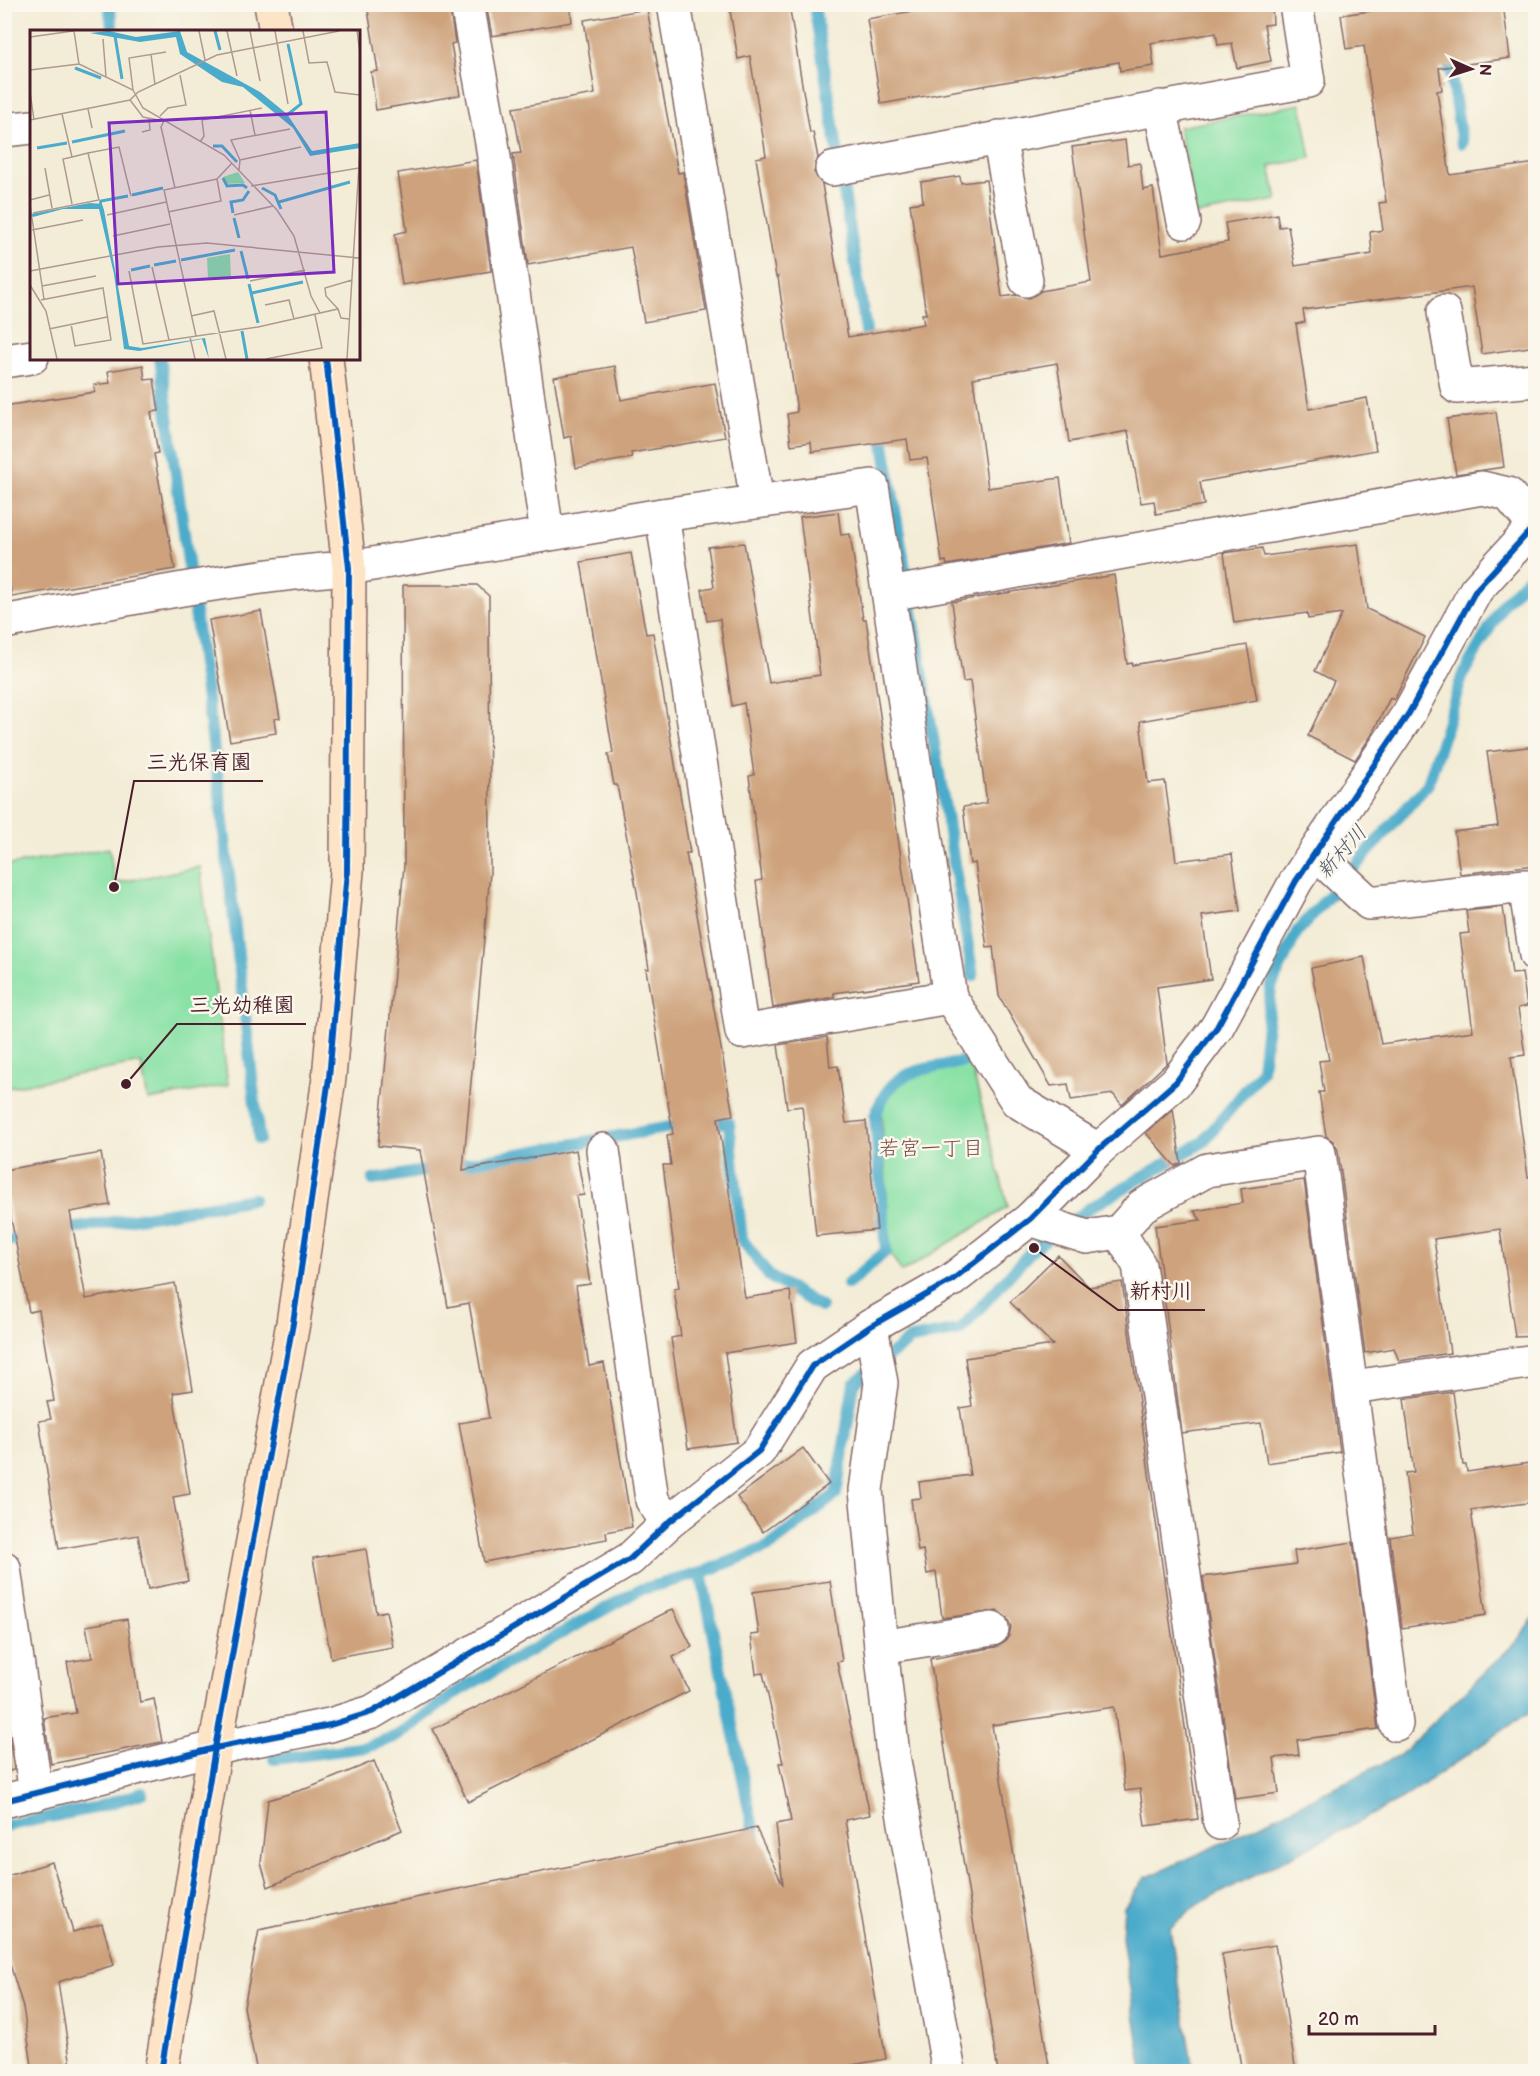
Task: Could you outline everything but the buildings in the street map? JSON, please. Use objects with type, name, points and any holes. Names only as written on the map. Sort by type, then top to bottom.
[{"type":"street","points":[[272,4],[276,30]]},
{"type":"street","points":[[467,4],[492,143],[548,534]]},
{"type":"street","points":[[674,4],[757,501]]},
{"type":"street","points":[[841,167],[1308,81],[1296,4]]},
{"type":"street","points":[[1160,107],[1184,222]]},
{"type":"street","points":[[4,130],[30,127]]},
{"type":"street","points":[[999,137],[1026,280]]},
{"type":"street","points":[[1444,312],[1457,387],[1536,380]]},
{"type":"street","points":[[4,361],[30,357]]},
{"type":"street","points":[[161,2072],[216,1748],[293,1323],[329,1078],[347,871],[349,568],[326,360]]},
{"type":"street","points":[[4,622],[193,588],[310,571],[349,568],[662,515],[873,486],[904,591],[950,998],[1017,1101],[1098,1150]]},
{"type":"street","points":[[4,1801],[216,1748],[330,1725],[372,1712],[630,1558],[668,1523],[759,1451],[812,1366],[871,1326],[952,1280],[1030,1219],[1098,1150],[1176,1082],[1217,1027],[1296,881],[1409,713],[1476,590],[1535,522],[1508,494],[1482,488],[904,591]]},
{"type":"street","points":[[662,515],[742,1032],[950,998]]},
{"type":"street","points":[[1315,853],[1369,903],[1525,886],[1536,955]]},
{"type":"street","points":[[603,1150],[652,1500],[668,1523]]},
{"type":"street","points":[[1030,1219],[1087,1237],[1119,1232],[1142,1206],[1207,1170],[1319,1153],[1396,1724]]},
{"type":"street","points":[[1119,1232],[1139,1265],[1220,1823]]},
{"type":"street","points":[[871,1326],[881,1383],[866,1490],[881,1647],[893,1755],[949,2072]]},
{"type":"street","points":[[1352,1388],[1536,1361]]},
{"type":"street","points":[[4,1568],[36,1794]]},
{"type":"street","points":[[881,1647],[992,1629]]},
{"type":"green space","points":[[1301,104],[1311,158],[1270,166],[1277,200],[1196,215],[1179,127]]},
{"type":"green space","points":[[109,848],[115,883],[200,867],[228,1085],[148,1100],[141,1063],[5,1088],[5,866]]},
{"type":"green space","points":[[971,1065],[1008,1207],[902,1272],[891,1255],[881,1106],[900,1079]]},
{"type":"water","points":[[1535,1616],[1534,1709],[1402,1799],[1197,1905],[1170,1928],[1193,2071],[1143,2071],[1122,1938],[1124,1907],[1145,1878],[1214,1847],[1400,1755],[1517,1641]]},
{"type":"waterway","points":[[109,4],[113,30]]},
{"type":"waterway","points":[[814,4],[869,350]]},
{"type":"waterway","points":[[1447,50],[1462,143]]},
{"type":"waterway","points":[[160,360],[219,787],[259,1139]]},
{"type":"waterway","points":[[881,426],[973,976]]},
{"type":"waterway","name":"新村川","points":[[274,1759],[366,1747],[397,1736],[460,1690],[639,1590],[701,1573],[770,1546],[836,1494],[854,1383],[911,1339],[960,1330],[1034,1248],[1091,1207],[1203,1142],[1262,1070],[1271,987],[1297,932],[1428,784],[1463,674],[1504,603],[1536,569]]},
{"type":"waterway","points":[[848,1284],[886,1251],[875,1117],[882,1100],[890,1088],[909,1074],[966,1061]]},
{"type":"waterway","points":[[704,1121],[729,1123],[742,1239],[769,1276],[821,1307]]},
{"type":"waterway","points":[[373,1180],[687,1124]]},
{"type":"waterway","points":[[59,1231],[253,1199]]},
{"type":"waterway","points":[[4,1241],[30,1237]]},
{"type":"waterway","points":[[701,1573],[756,1843]]},
{"type":"waterway","name":"新村川","points":[[4,1826],[94,1808],[142,1793]]},
{"type":"cycle path","points":[[161,2072],[215,1748],[293,1323],[329,1078],[347,871],[349,568],[326,360]]},
{"type":"cycle path","points":[[4,1801],[215,1748],[330,1725],[372,1712],[630,1559],[668,1523],[759,1451],[812,1366],[871,1326],[952,1280],[1030,1219],[1098,1150],[1176,1082],[1217,1027],[1296,881],[1409,713],[1476,590],[1536,524]]},
{"type":"place","name":"三光保育園","points":[[114,887]]},
{"type":"place","name":"三光幼稚園","points":[[126,1084]]},
{"type":"place","name":"新村川","points":[[1034,1248]]},
{"type":"district","name":"若宮一丁目","points":[[931,1148]]}]
